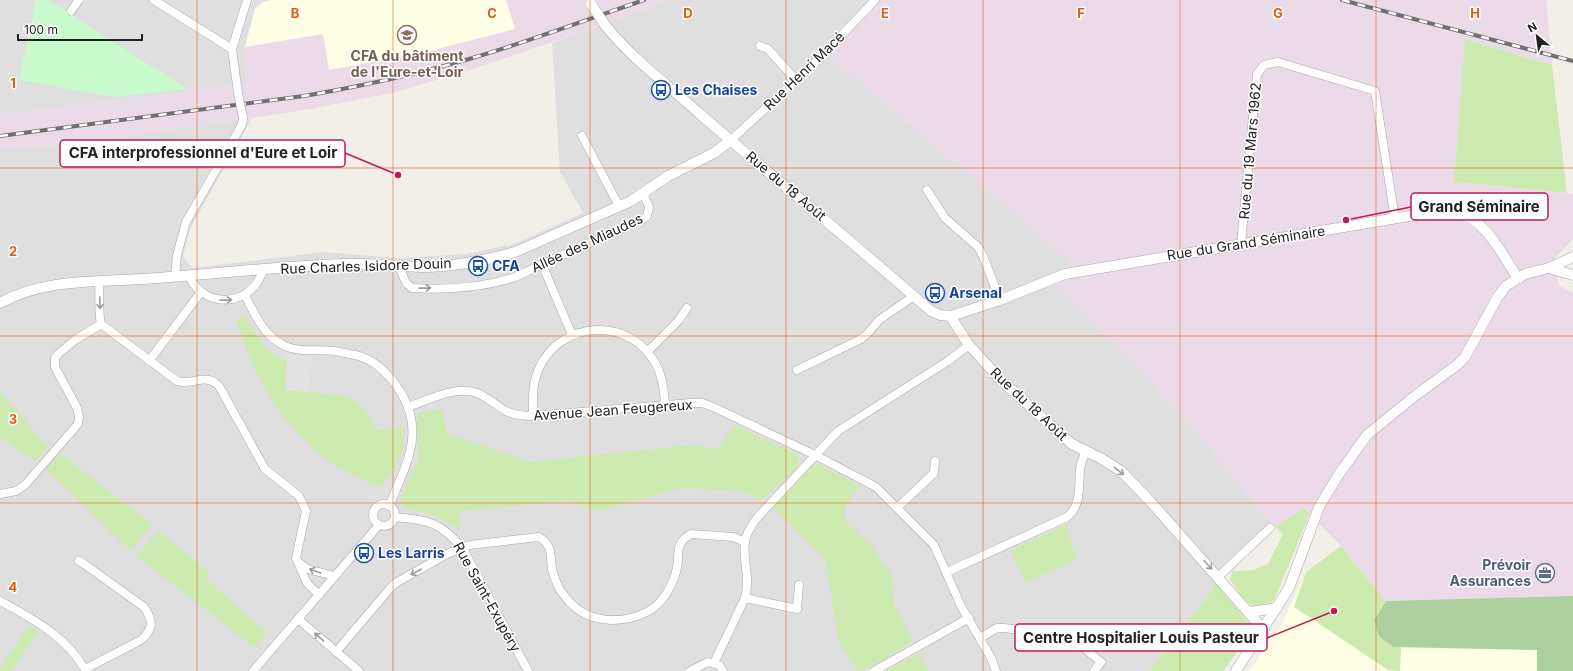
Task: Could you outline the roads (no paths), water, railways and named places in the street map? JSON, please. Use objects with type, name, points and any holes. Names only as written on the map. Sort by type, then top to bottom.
[{"type":"street","points":[[71,11],[79,0]]},
{"type":"street","points":[[154,0],[232,50]]},
{"type":"street","points":[[175,277],[177,253],[186,222],[242,124],[243,118],[237,89],[232,50],[247,0]]},
{"type":"street","name":"Rue Henri Macé","points":[[731,140],[818,60],[875,0]]},
{"type":"street","name":"Rue du 18 Août","points":[[590,2],[613,35],[637,58],[731,140],[931,311],[940,315],[951,316],[969,345],[1001,380],[1049,424],[1072,444],[1086,450],[1121,471],[1250,612],[1264,630]]},
{"type":"street","points":[[762,44],[796,80]]},
{"type":"street","name":"Rue du 19 Mars 1962","points":[[1241,244],[1257,74],[1264,64],[1278,62],[1375,91],[1395,219]]},
{"type":"street","points":[[582,136],[619,206]]},
{"type":"street","name":"Rue Charles Isidore Douin","points":[[0,303],[11,297],[39,288],[60,284],[345,264],[424,267],[500,257],[515,252],[619,206],[643,193],[668,176],[714,153],[731,140]]},
{"type":"street","points":[[927,190],[945,218],[978,247],[1000,300]]},
{"type":"street","name":"Allée des Miaudes","points":[[399,266],[406,283],[412,288],[469,287],[494,283],[515,277],[647,216],[649,207],[643,193]]},
{"type":"street","name":"Rue du Grand Séminaire","points":[[951,316],[1000,300],[1065,274],[1427,213],[1455,212],[1482,226],[1489,234],[1518,278]]},
{"type":"street","points":[[1236,671],[1264,630],[1289,588],[1319,507],[1339,474],[1367,435],[1416,395],[1457,365],[1465,357],[1497,298],[1506,286],[1525,274],[1549,268],[1573,257]]},
{"type":"street","points":[[542,264],[572,334]]},
{"type":"street","points":[[1549,268],[1573,275]]},
{"type":"street","points":[[189,276],[193,285],[209,297],[219,300],[233,299],[244,295],[260,278],[262,269]]},
{"type":"street","points":[[99,282],[99,318],[101,324],[179,381],[183,383],[205,379],[214,381],[219,386],[265,469],[299,496],[306,511],[296,558],[306,583],[319,594]]},
{"type":"street","points":[[150,361],[201,292]]},
{"type":"street","points":[[244,295],[271,337],[284,345],[300,349],[335,351],[358,356],[376,365],[390,377],[401,392],[408,407],[413,426],[413,444],[406,469],[389,506]]},
{"type":"street","points":[[797,370],[861,339],[879,320],[914,296]]},
{"type":"street","points":[[647,352],[679,320],[687,308]]},
{"type":"street","points":[[0,494],[16,491],[24,485],[78,424],[79,418],[77,408],[55,367],[55,358],[58,354],[86,333],[101,324]]},
{"type":"street","points":[[533,416],[535,380],[539,367],[544,358],[563,340],[572,334],[584,331],[610,331],[635,341],[647,352],[658,369],[662,380],[665,405]]},
{"type":"street","points":[[714,663],[748,589],[745,542],[748,531],[756,519],[838,431],[848,423],[948,361],[969,345]]},
{"type":"street","name":"Avenue Jean Feugereux","points":[[408,407],[440,395],[468,391],[477,393],[507,411],[520,415],[533,416],[702,403],[713,407],[816,455],[870,483],[897,508],[934,545],[953,589],[996,671]]},
{"type":"street","points":[[946,572],[1071,514],[1075,508],[1080,479],[1080,468],[1086,450]]},
{"type":"street","points":[[897,508],[934,473],[935,461]]},
{"type":"street","points":[[386,504],[394,510],[395,517],[389,525],[379,525],[373,517],[374,510],[379,505],[386,504]]},
{"type":"street","name":"Rue Saint-Exupéry","points":[[395,517],[420,519],[435,523],[452,535],[463,549],[528,671]]},
{"type":"street","points":[[253,671],[379,525]]},
{"type":"street","points":[[1218,577],[1270,528]]},
{"type":"street","points":[[336,652],[392,586],[449,554],[470,545],[539,537],[546,542],[550,550],[552,570],[559,588],[571,604],[590,616],[600,620],[615,621],[634,618],[649,611],[662,600],[672,586],[677,567],[678,548],[681,541],[686,537],[691,534],[733,537],[745,542]]},
{"type":"street","points":[[0,601],[19,611],[59,638],[70,648],[86,670],[141,640],[149,633],[151,624],[149,615],[144,607],[79,561]]},
{"type":"street","points":[[298,562],[308,569],[334,576]]},
{"type":"street","points":[[745,598],[797,609],[798,584]]},
{"type":"street","points":[[1250,612],[1276,608]]},
{"type":"street","points":[[874,671],[968,618]]},
{"type":"street","points":[[298,619],[359,671]]},
{"type":"street","points":[[980,638],[997,628],[1068,634],[1101,662],[1094,671]]},
{"type":"street","points":[[690,671],[708,662],[719,665],[723,671]]},
{"type":"railway","points":[[0,136],[304,96],[372,83],[466,60],[644,0]]},
{"type":"railway","points":[[1342,0],[1573,61]]},
{"type":"place","name":"CFA du bâtiment de l'Eure-et-Loir","points":[[407,35]]},
{"type":"place","name":"Les Chaises","points":[[661,90]]},
{"type":"place","name":"CFA interprofessionnel d'Eure et Loir","points":[[398,175]]},
{"type":"place","name":"Grand Séminaire","points":[[1346,220]]},
{"type":"place","name":"CFA","points":[[478,266]]},
{"type":"place","name":"Arsenal","points":[[935,293]]},
{"type":"place","name":"Les Larris","points":[[364,553]]},
{"type":"place","name":"Prévoir Assurances","points":[[1545,573]]},
{"type":"place","name":"Centre Hospitalier Louis Pasteur","points":[[1334,611]]}]
